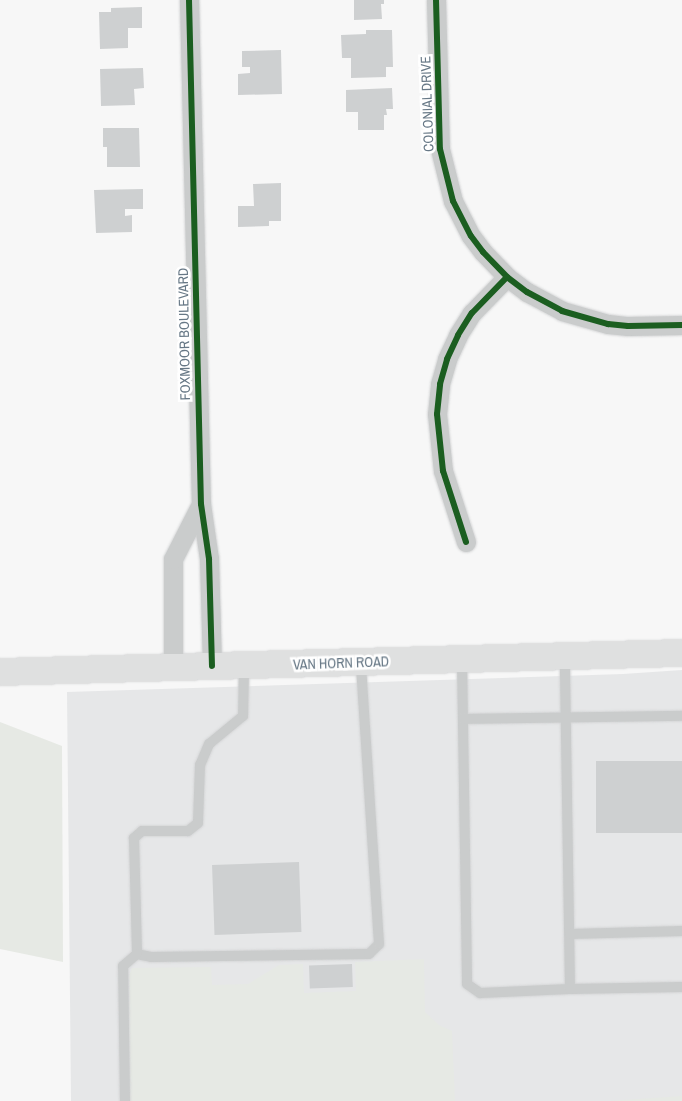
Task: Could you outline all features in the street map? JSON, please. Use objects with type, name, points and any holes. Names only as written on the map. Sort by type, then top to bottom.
[{"type":"main road","name":"VAN HORN ROAD","points":[[0,672],[682,653]]},
{"type":"street","name":"FOXMOOR BOULEVARD","points":[[189,0],[201,504],[209,559],[212,666]]},
{"type":"street","name":"COLONIAL DRIVE","points":[[436,0],[440,149],[446,182],[471,236],[507,277],[544,302],[588,319],[628,326],[682,325]]},
{"type":"street","points":[[466,542],[443,471],[437,414],[440,384],[447,359],[458,335],[478,306],[507,277]]},
{"type":"street","name":"FOXMOOR BOULEVARD","points":[[172,667],[174,559],[201,504]]},
{"type":"lane","points":[[565,656],[570,990]]},
{"type":"lane","points":[[462,659],[467,984],[480,993],[682,987]]},
{"type":"lane","points":[[137,954],[150,957],[369,954],[378,944],[361,662]]},
{"type":"lane","points":[[137,954],[134,838],[142,831],[188,831],[198,823],[200,765],[209,744],[243,716],[244,665]]},
{"type":"lane","points":[[463,719],[682,716]]},
{"type":"lane","points":[[570,934],[682,931]]},
{"type":"lane","points":[[125,1101],[123,966],[137,954]]},
{"type":"shaded area","points":[[682,670],[682,1101],[71,1101],[67,692],[623,674]]},
{"type":"shaded area","points":[[0,722],[62,746],[63,962],[0,949]]},
{"type":"shaded area","points":[[424,959],[425,1012],[439,1025],[452,1031],[455,1101],[130,1101],[129,976],[132,968],[211,967],[212,985],[248,984],[279,965],[303,964],[304,993],[356,991],[355,962]]},
{"type":"shaded area","points":[[682,1096],[682,1101],[608,1101]]},
{"type":"building","points":[[354,0],[384,0],[384,4],[381,4],[382,19],[354,20]]},
{"type":"building","points":[[142,7],[142,28],[128,28],[128,48],[100,49],[99,12],[111,12],[111,8]]},
{"type":"building","points":[[366,30],[392,30],[393,67],[386,67],[386,77],[351,78],[351,58],[342,58],[341,35],[366,34]]},
{"type":"building","points":[[281,50],[282,94],[238,95],[238,74],[250,73],[250,67],[242,67],[242,51]]},
{"type":"building","points":[[143,68],[144,88],[134,89],[135,105],[101,106],[100,69]]},
{"type":"building","points":[[392,88],[393,109],[386,109],[387,115],[384,115],[384,130],[358,130],[358,112],[346,112],[346,90]]},
{"type":"building","points":[[103,128],[139,128],[140,167],[107,167],[107,147],[103,147]]},
{"type":"building","points":[[281,183],[281,221],[269,221],[269,226],[238,227],[238,206],[254,206],[253,184]]},
{"type":"building","points":[[143,189],[143,209],[125,209],[125,216],[132,215],[132,232],[96,233],[94,190]]},
{"type":"building","points":[[596,761],[682,761],[682,833],[596,833]]},
{"type":"building","points":[[299,862],[301,932],[214,935],[212,865]]},
{"type":"building","points":[[352,964],[353,987],[310,988],[309,966]]},
{"type":"cycle path","points":[[189,0],[201,504],[209,559],[212,666]]},
{"type":"cycle path","points":[[436,0],[440,149],[453,201],[471,236],[483,252],[507,277],[527,292],[562,311],[608,324],[628,326],[682,325]]},
{"type":"cycle path","points":[[466,542],[443,471],[437,414],[440,384],[447,359],[458,335],[472,313],[507,277]]}]
